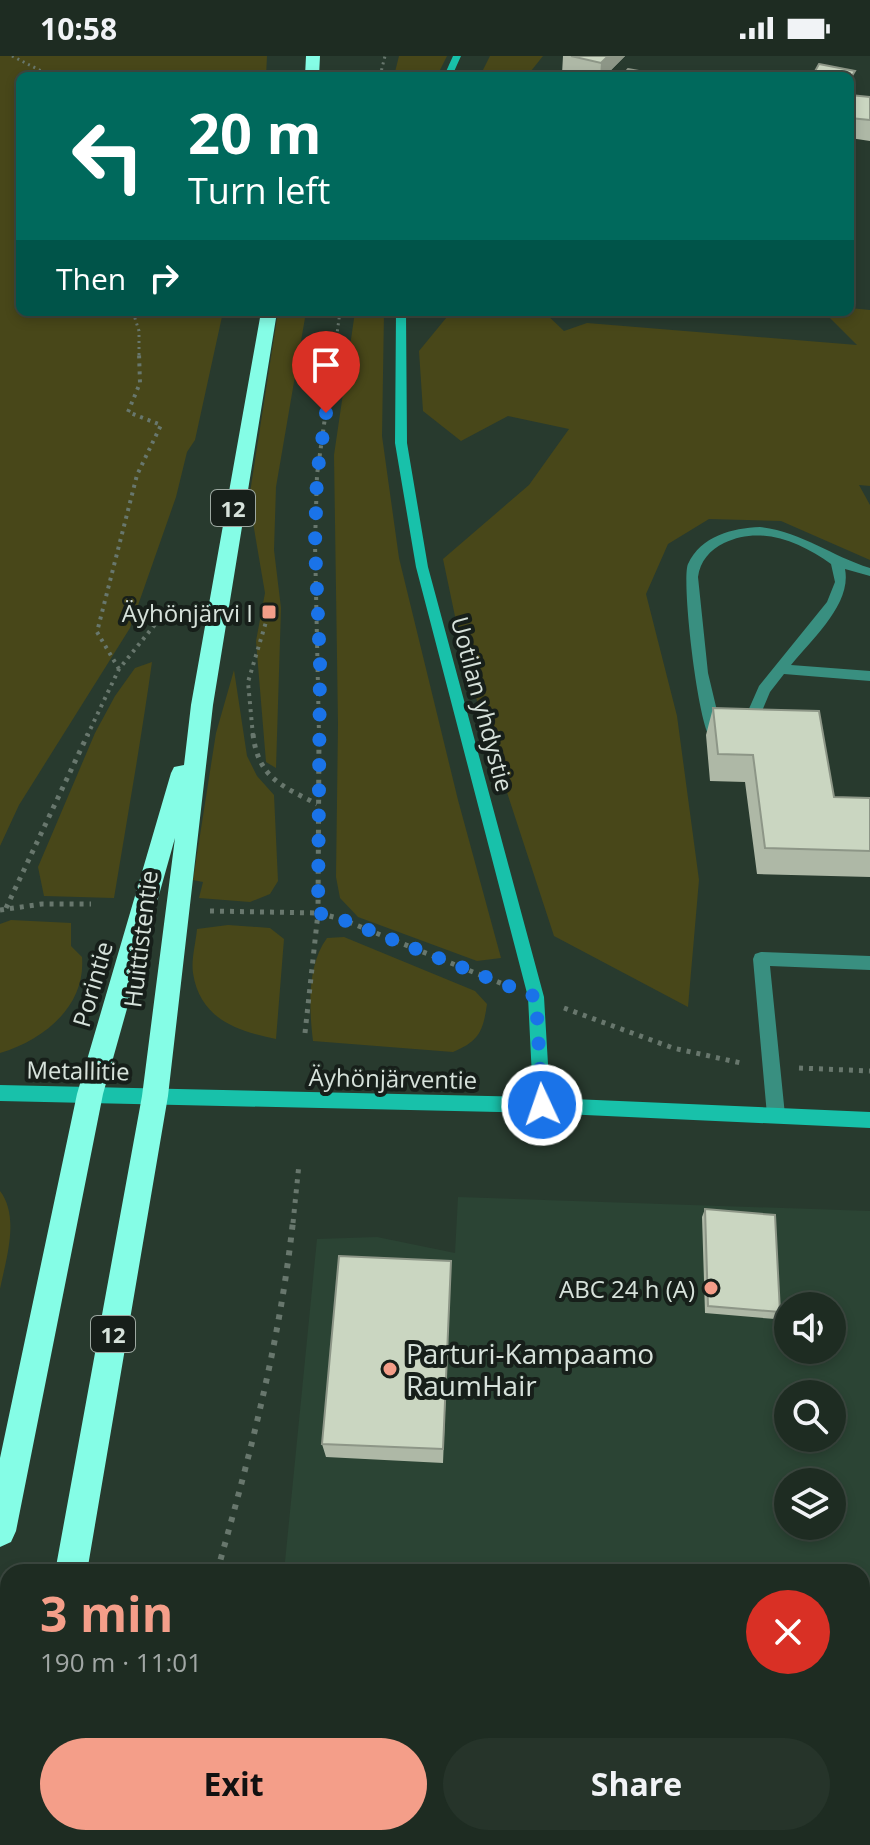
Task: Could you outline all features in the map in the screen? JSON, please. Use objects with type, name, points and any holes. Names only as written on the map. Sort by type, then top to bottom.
[{"type":"highway","name":"Huittistentie","points":[[72,1564],[155,1096],[202,705],[268,316]]},
{"type":"highway","name":"Porintie","points":[[90,1094],[202,705]]},
{"type":"highway","name":"12","points":[[0,1531],[90,1094]]},
{"type":"main road","name":"Uotilan yhdystie","points":[[401,316],[401,443],[422,567],[536,997],[542,1105]]},
{"type":"main road","name":"Metallitie","points":[[0,1093],[155,1096]]},
{"type":"main road","name":"Äyhönjärventie","points":[[155,1096],[542,1105],[870,1120]]},
{"type":"lane","points":[[716,736],[706,708],[692,570],[705,548],[727,534],[757,530],[789,535],[819,548],[837,562],[870,572]]},
{"type":"lane","points":[[763,737],[755,711],[764,690],[833,603],[841,582],[837,562]]},
{"type":"lane","points":[[781,669],[870,676]]},
{"type":"lane","points":[[776,1115],[761,959],[870,963]]},
{"type":"path","points":[[12,56],[43,72]]},
{"type":"path","points":[[119,669],[97,632],[137,475],[161,425],[128,412],[140,383],[139,331],[134,316]]},
{"type":"path","points":[[305,1033],[318,913],[320,663],[315,544],[317,475],[339,316]]},
{"type":"path","points":[[269,612],[248,682],[255,752],[273,782],[317,804]]},
{"type":"path","points":[[3,909],[119,669],[157,622]]},
{"type":"path","points":[[0,900],[3,909]]},
{"type":"path","points":[[3,909],[42,904],[91,904]]},
{"type":"path","points":[[203,911],[318,913],[341,919],[618,1030],[705,1058],[772,1067],[870,1071]]},
{"type":"path","points":[[219,1564],[258,1427],[286,1287],[299,1164]]},
{"type":"shaded area","points":[[0,56],[267,56],[266,72],[16,72],[16,316],[222,316],[195,440],[187,452],[176,497],[130,628],[19,805],[0,846]]},
{"type":"shaded area","points":[[399,56],[447,56],[439,72],[395,72]]},
{"type":"shaded area","points":[[490,56],[543,56],[530,72],[482,72]]},
{"type":"shaded area","points":[[854,308],[870,310],[870,486],[859,485],[870,505],[870,560],[781,521],[709,519],[668,544],[646,594],[677,716],[699,880],[688,1007],[554,936],[465,664],[443,559],[529,485],[569,429],[508,416],[461,441],[423,411],[419,351],[448,316],[548,316],[564,331],[587,323],[857,345],[828,316],[854,316]]},
{"type":"shaded area","points":[[277,316],[305,316],[276,487],[274,550],[281,608],[276,768],[266,762],[256,641],[265,593],[249,499]]},
{"type":"shaded area","points":[[354,316],[384,316],[382,436],[399,558],[458,800],[501,958],[477,961],[358,917],[340,898],[336,877],[338,724],[334,455]]},
{"type":"shaded area","points":[[152,662],[114,898],[44,896],[38,867],[95,733],[135,668]]},
{"type":"shaded area","points":[[234,670],[247,756],[257,776],[274,795],[278,881],[270,894],[250,902],[199,898],[203,882],[193,880],[216,733]]},
{"type":"shaded area","points":[[11,920],[71,923],[71,946],[82,957],[81,975],[77,991],[59,1018],[32,1039],[0,1053],[0,924]]},
{"type":"shaded area","points":[[228,925],[270,928],[284,939],[276,1039],[248,1032],[222,1020],[203,1002],[197,989],[193,956],[197,929]]},
{"type":"shaded area","points":[[344,937],[475,991],[487,1004],[478,1034],[469,1044],[453,1052],[313,1041],[310,1001],[316,961],[327,938]]},
{"type":"shaded area","points":[[0,1191],[6,1201],[10,1226],[0,1289]]},
{"type":"shaded area","points":[[458,1197],[870,1211],[870,1564],[285,1564],[317,1239],[377,1237],[455,1253]]},
{"type":"building","points":[[571,56],[608,56],[601,63]]},
{"type":"building","points":[[819,64],[855,71],[854,73],[815,72]]},
{"type":"building","points":[[854,95],[870,97],[870,120],[854,118]]},
{"type":"building","points":[[713,708],[819,711],[834,797],[870,798],[870,851],[765,848],[753,755],[718,754]]},
{"type":"building","points":[[705,1209],[775,1215],[779,1292],[774,1292],[774,1312],[708,1306]]},
{"type":"building","name":"Parturi-Kampaamo RaumHair","points":[[339,1256],[451,1261],[443,1449],[322,1444]]},
{"type":"place","name":"Äyhönjärvi I","points":[[269,612]]},
{"type":"place","name":"ABC 24 h (A)","points":[[711,1288]]},
{"type":"place","name":"Parturi-Kampaamo RaumHair","points":[[390,1369]]},
{"type":"route","points":[[326,413],[317,475],[315,544],[320,663],[318,913],[341,919],[536,997],[542,1105]]}]
